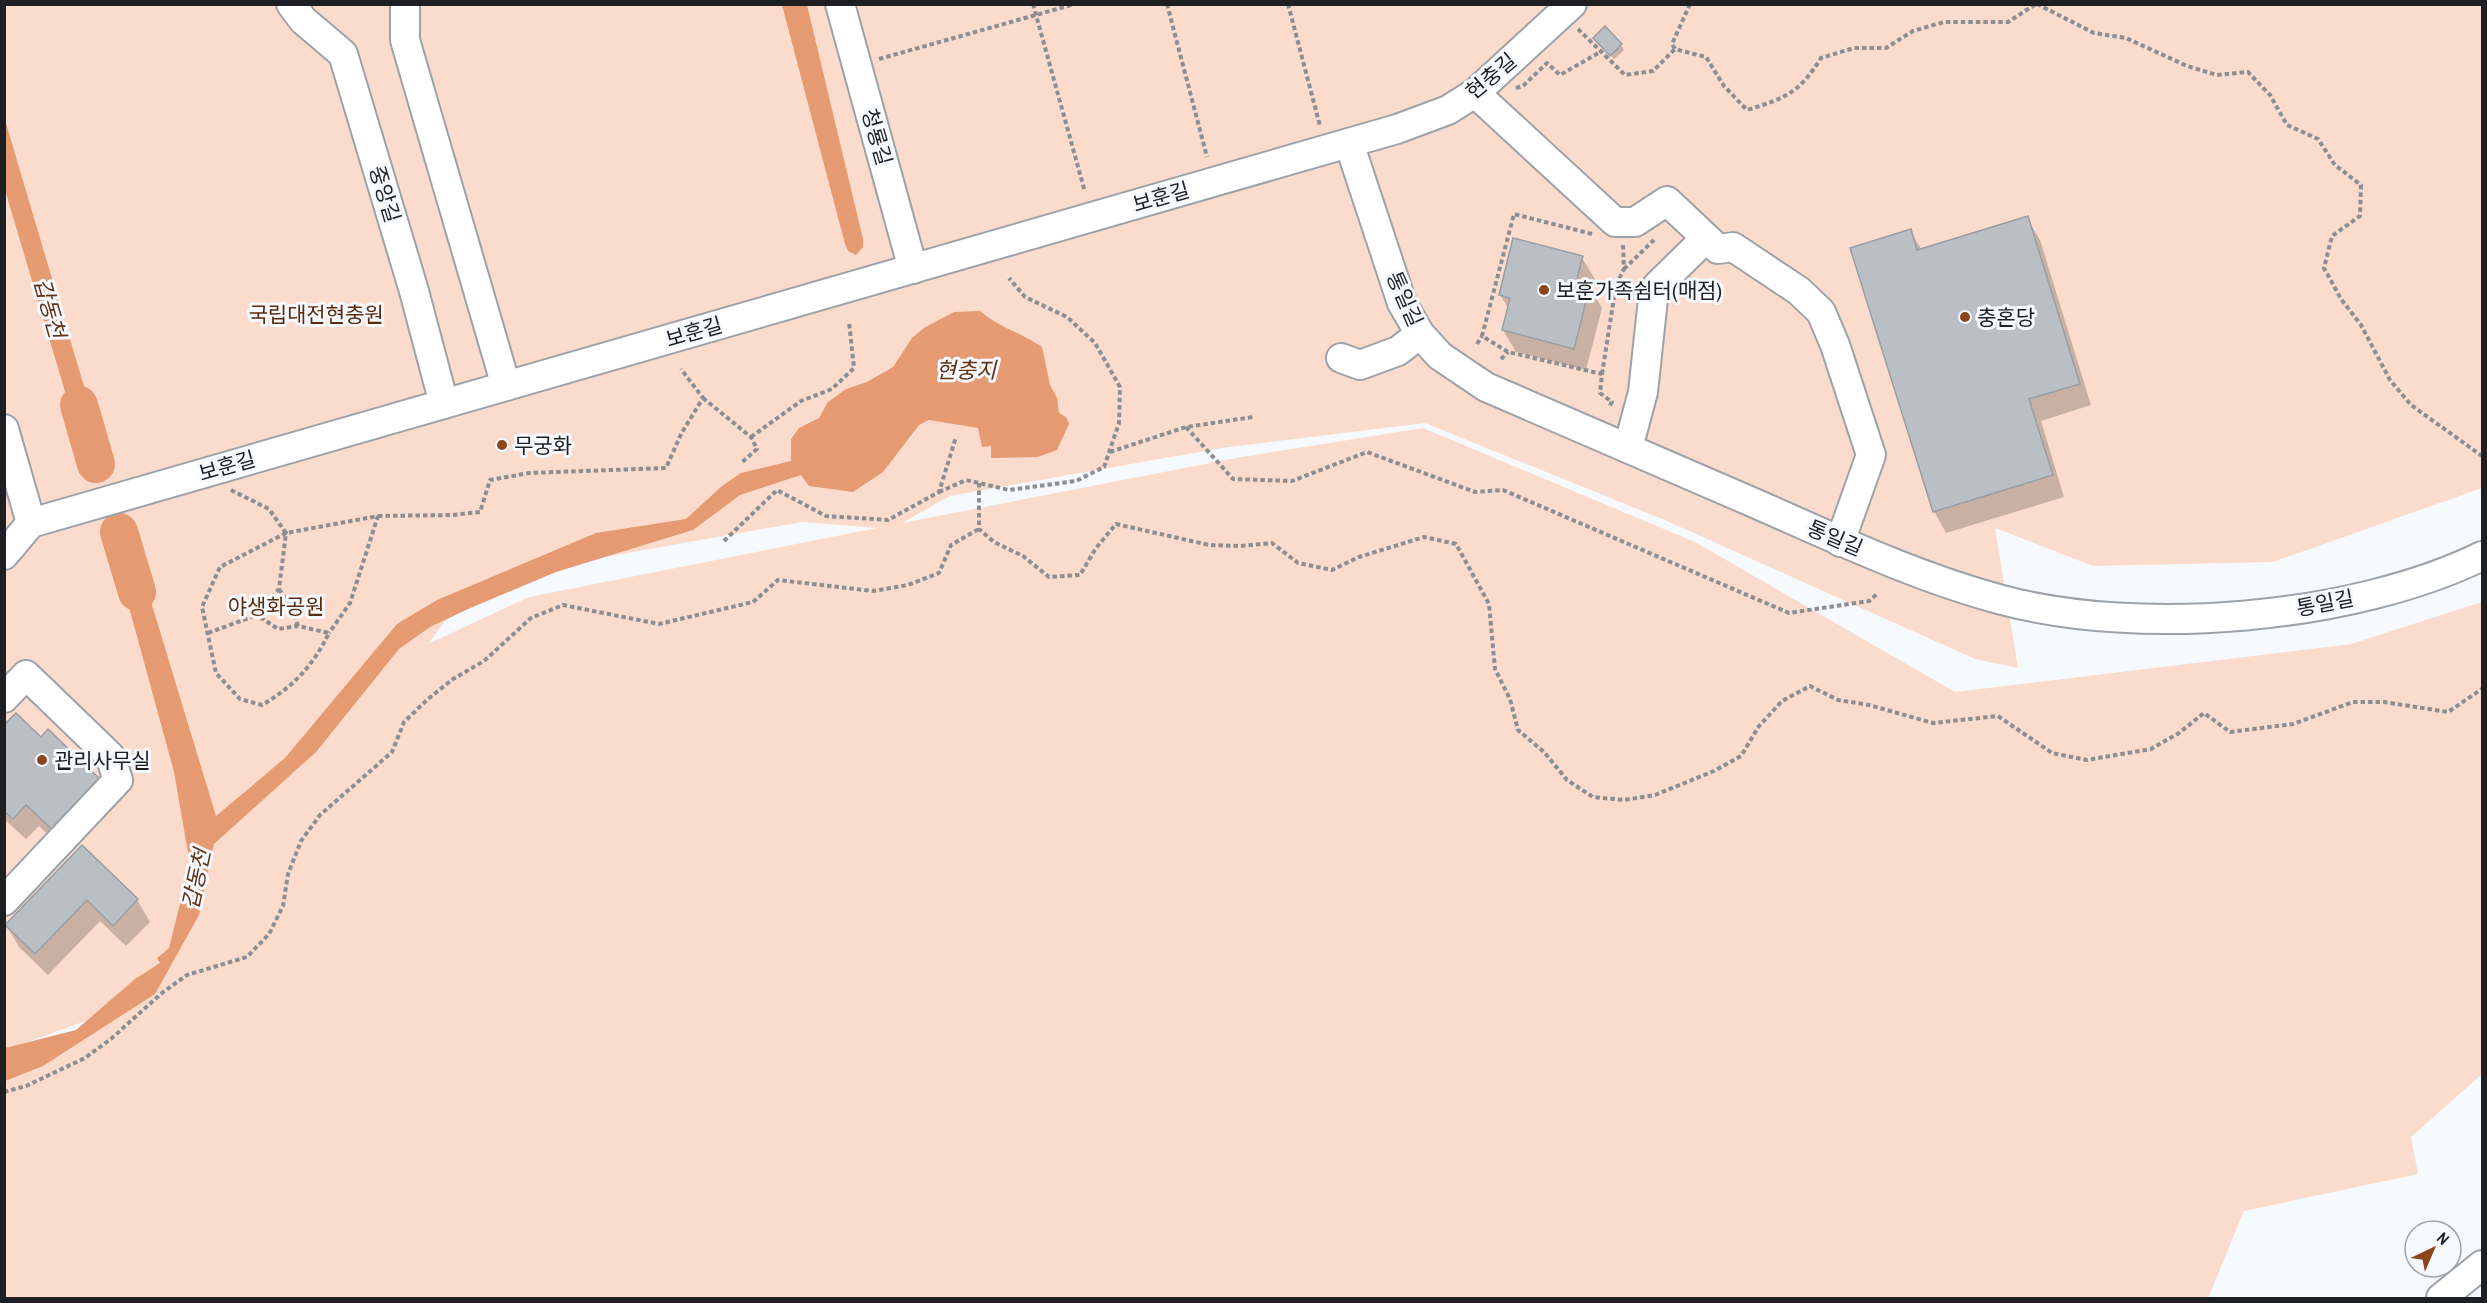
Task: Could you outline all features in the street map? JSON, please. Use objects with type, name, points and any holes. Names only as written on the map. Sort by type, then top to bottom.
[{"type":"street","name":"중앙길","points":[[291,4],[303,20],[343,54],[414,291],[444,404]]},
{"type":"street","points":[[405,4],[405,40],[506,386]]},
{"type":"street","name":"청룡길","points":[[840,4],[914,268]]},
{"type":"street","name":"현충길","points":[[1397,129],[1448,110],[1475,93],[1568,9]]},
{"type":"street","points":[[1475,93],[1615,222],[1635,222],[1668,201],[1718,249],[1733,247],[1799,291],[1821,312],[1835,345],[1871,455],[1840,542]]},
{"type":"street","name":"보훈길","points":[[31,523],[1397,129]]},
{"type":"street","name":"통일길","points":[[1349,143],[1402,303],[1420,334],[1440,356],[1486,387],[1840,542],[1946,583],[2004,601],[2061,612],[2137,618],[2231,617],[2313,608],[2448,570],[2482,556]]},
{"type":"street","points":[[1628,448],[1643,392],[1653,299],[1657,286],[1706,238]]},
{"type":"street","points":[[1341,357],[1360,365],[1398,351],[1420,334]]},
{"type":"street","points":[[4,429],[31,523],[4,555]]},
{"type":"street","points":[[4,698],[26,675],[110,756],[118,780],[5,900]]},
{"type":"street","points":[[2441,1299],[2482,1265]]},
{"type":"path","points":[[1033,4],[1084,192]]},
{"type":"path","points":[[857,66],[1075,4]]},
{"type":"path","points":[[1167,4],[1207,157]]},
{"type":"path","points":[[1288,4],[1320,126]]},
{"type":"path","points":[[1690,4],[1672,44],[1675,49],[1706,57],[1724,86],[1747,110],[1777,101],[1804,84],[1821,58],[1854,48],[1886,48],[1914,31],[1944,22],[2008,22],[2036,4],[2094,33],[2126,38],[2158,54],[2217,75],[2248,72],[2271,95],[2287,125],[2318,139],[2335,165],[2361,185],[2360,216],[2332,236],[2325,268],[2341,299],[2361,326],[2379,363],[2411,405],[2482,456]]},
{"type":"path","points":[[1568,9],[1600,52],[1625,75],[1653,71],[1675,49]]},
{"type":"path","points":[[1510,91],[1523,86],[1547,63],[1560,75],[1600,52]]},
{"type":"path","points":[[1477,344],[1482,336],[1514,214],[1601,237]]},
{"type":"path","points":[[1609,407],[1612,402],[1600,393],[1616,285],[1624,269],[1661,234]]},
{"type":"path","points":[[1623,242],[1624,269]]},
{"type":"path","points":[[724,541],[777,490],[826,516],[888,520],[966,480],[1009,490],[1076,481],[1104,467],[1119,423],[1120,387],[1095,344],[1068,317],[1025,297],[1009,278]]},
{"type":"path","points":[[1616,285],[1629,287]]},
{"type":"path","points":[[751,437],[801,401],[832,389],[854,368],[849,322]]},
{"type":"path","points":[[1482,336],[1508,352],[1602,374]]},
{"type":"path","points":[[1501,359],[1508,352]]},
{"type":"path","points":[[681,369],[703,398],[751,437],[757,449],[741,463]]},
{"type":"path","points":[[378,516],[350,603],[329,633],[316,658],[287,690],[262,705],[240,699],[216,673],[202,607],[220,567],[286,533],[378,516],[452,515],[480,512],[490,480],[529,473],[666,468],[681,434],[703,398]]},
{"type":"path","points":[[1109,452],[1186,428],[1253,417]]},
{"type":"path","points":[[1186,428],[1233,479],[1292,481],[1367,452],[1475,492],[1503,490],[1789,613],[1869,601],[1877,594]]},
{"type":"path","points":[[939,492],[956,437]]},
{"type":"path","points":[[208,633],[257,615],[279,589],[286,533],[268,509],[233,493],[214,470]]},
{"type":"path","points":[[979,483],[979,529],[994,542],[1023,556],[1049,577],[1080,575],[1096,548],[1116,524],[1209,545],[1240,546],[1272,543],[1298,563],[1332,570],[1359,557],[1424,537],[1456,544],[1489,604],[1496,669],[1510,699],[1518,730],[1544,752],[1567,780],[1593,798],[1624,800],[1654,795],[1714,771],[1741,756],[1759,726],[1782,701],[1810,686],[1838,700],[1869,705],[1933,723],[1998,716],[2052,753],[2087,760],[2151,748],[2179,734],[2204,713],[2230,732],[2261,730],[2293,724],[2353,702],[2384,702],[2448,712],[2482,689]]},
{"type":"path","points":[[4,1092],[26,1086],[86,1058],[162,993],[188,975],[247,957],[269,934],[283,906],[288,874],[301,841],[320,814],[392,752],[404,722],[428,699],[453,679],[484,662],[531,618],[563,605],[659,624],[753,602],[778,580],[873,591],[908,585],[939,573],[951,545],[979,529]]},
{"type":"path","points":[[279,589],[291,607],[298,626]]},
{"type":"path","points":[[257,615],[278,628],[298,626],[329,633]]},
{"type":"green space","points":[[4,5],[2482,5],[2482,488],[2273,562],[2093,566],[1995,528],[2018,668],[1975,659],[1667,521],[1425,423],[1222,448],[950,496],[902,523],[1236,458],[1423,428],[1695,542],[1955,692],[2351,644],[2482,602],[2482,1074],[2411,1137],[2418,1174],[2244,1211],[2208,1298],[5,1298],[5,1067],[142,1001],[5,1050]],"holes":[[[802,522],[877,528],[529,597],[428,644],[468,591],[509,574]]]},
{"type":"water","points":[[782,5],[807,5],[863,239],[863,247],[856,255],[848,251],[845,244]]},
{"type":"water","points":[[5,120],[99,437],[98,448],[93,454],[86,452],[80,442],[5,190]]},
{"type":"water","name":"현충지","points":[[980,311],[1042,347],[1050,385],[1057,398],[1059,413],[1066,417],[1069,424],[1057,450],[1038,457],[991,458],[991,446],[982,447],[978,428],[929,420],[919,425],[883,472],[853,492],[809,486],[801,475],[740,495],[693,530],[556,572],[430,627],[399,649],[316,752],[214,844],[199,915],[155,994],[43,1066],[5,1081],[5,1048],[76,1030],[135,979],[160,963],[157,958],[169,948],[190,864],[174,772],[114,552],[123,542],[135,549],[216,816],[285,758],[397,624],[437,600],[596,533],[686,519],[722,486],[741,473],[791,461],[791,439],[799,428],[819,418],[828,402],[846,389],[867,382],[893,367],[912,338],[924,328],[954,312]]},
{"type":"building","points":[[1605,26],[1622,44],[1610,56],[1593,38]]},
{"type":"building","name":"충혼당","points":[[2028,216],[2080,384],[2029,399],[2053,475],[1933,512],[1850,248],[1911,229],[1917,250]]},
{"type":"building","name":"보훈가족쉼터(매점)","points":[[1513,238],[1583,256],[1576,282],[1590,285],[1574,349],[1502,330],[1510,298],[1499,295]]},
{"type":"building","name":"관리사무실","points":[[16,713],[41,737],[48,729],[104,783],[56,833],[26,805],[13,819],[4,811],[4,725]]},
{"type":"building","points":[[82,845],[138,899],[113,926],[87,900],[35,954],[5,925]]},
{"type":"waterway","name":"갑동천","points":[[79,405],[96,464]]},
{"type":"waterway","name":"갑동천","points":[[119,532],[137,592]]},
{"type":"place","name":"보훈가족쉼터(매점)","points":[[1544,290]]},
{"type":"place","name":"충혼당","points":[[1965,317]]},
{"type":"place","name":"무궁화","points":[[502,445]]},
{"type":"place","name":"관리사무실","points":[[42,760]]},
{"type":"park label","name":"국립대전현충원","points":[[316,314]]},
{"type":"park label","name":"야생화공원","points":[[276,606]]}]
